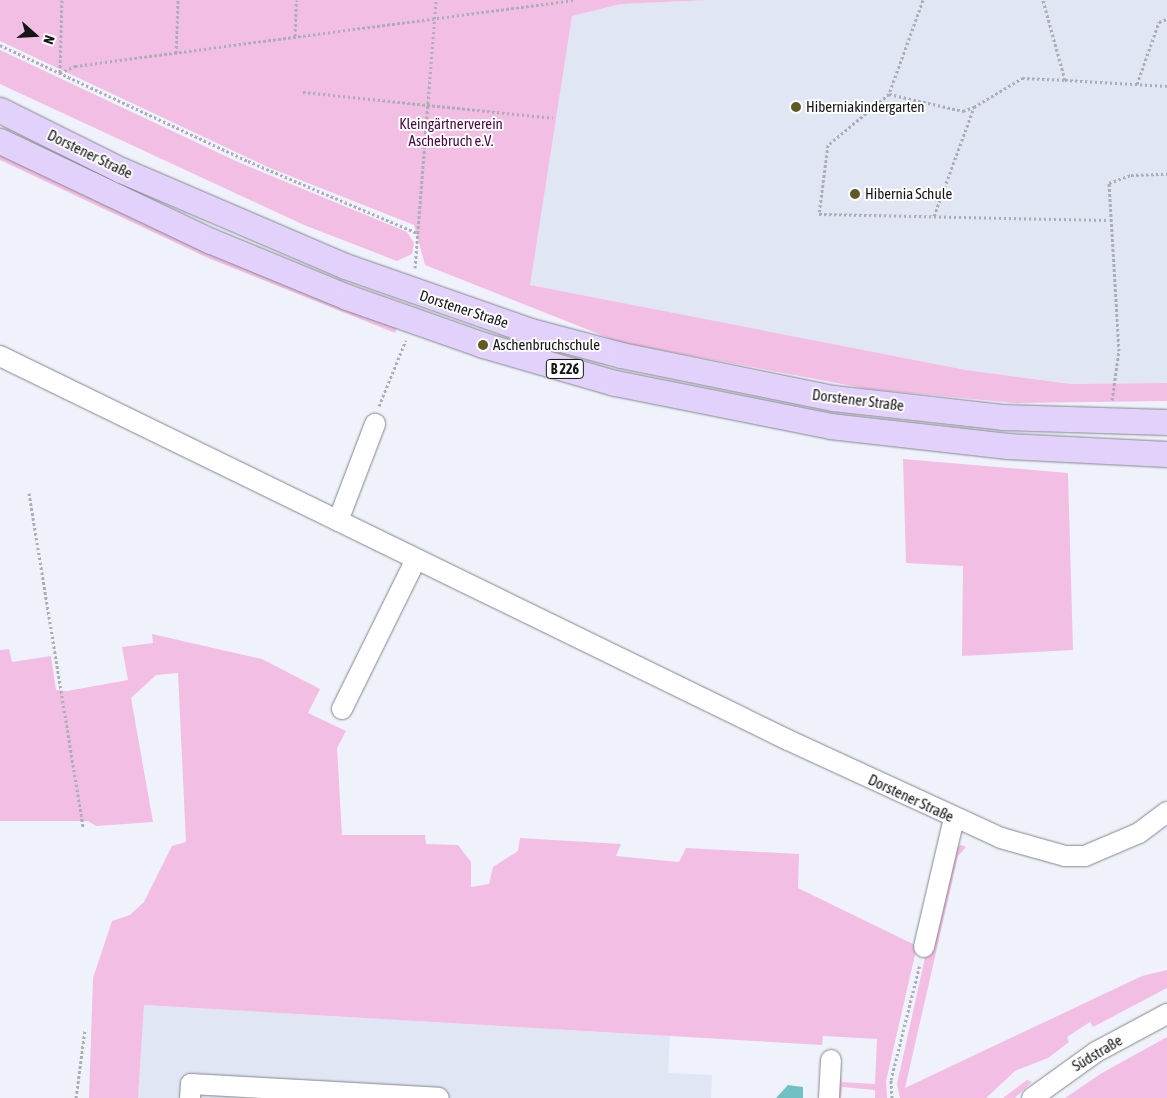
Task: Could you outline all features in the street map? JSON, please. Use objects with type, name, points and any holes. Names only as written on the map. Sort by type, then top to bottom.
[{"type":"main road","name":"Dorstener Straße","points":[[0,110],[276,238],[413,292],[549,336],[727,380],[833,398],[1002,417],[1167,422]]},
{"type":"main road","name":"Dorstener Straße","points":[[0,141],[211,241],[347,297],[483,345],[615,383],[830,426],[1008,446],[1167,454]]},
{"type":"street","name":"Dorstener Straße","points":[[0,356],[954,818],[1041,851],[1085,856],[1139,833],[1167,812]]},
{"type":"street","points":[[338,521],[375,424]]},
{"type":"street","points":[[342,709],[416,559]]},
{"type":"street","points":[[924,947],[954,818]]},
{"type":"street","name":"Südstraße","points":[[1032,1098],[1096,1052],[1167,1014]]},
{"type":"street","points":[[829,1098],[831,1060]]},
{"type":"street","points":[[190,1098],[191,1084],[388,1097],[439,1098]]},
{"type":"path","points":[[60,74],[62,0]]},
{"type":"path","points":[[176,53],[178,0]]},
{"type":"path","points":[[295,36],[296,0]]},
{"type":"path","points":[[415,272],[436,0]]},
{"type":"path","points":[[60,74],[75,66],[436,16],[574,0]]},
{"type":"path","points":[[923,0],[890,94],[828,144],[818,214],[1109,220]]},
{"type":"path","points":[[1043,0],[1065,80]]},
{"type":"path","points":[[1137,84],[1159,22],[1167,19]]},
{"type":"path","points":[[0,45],[248,161],[418,233]]},
{"type":"path","points":[[890,94],[963,111],[1022,78],[1167,86]]},
{"type":"path","points":[[303,92],[553,118]]},
{"type":"path","points":[[934,216],[974,106]]},
{"type":"path","points":[[1109,420],[1119,351],[1109,220],[1109,183],[1131,175],[1167,174]]},
{"type":"path","points":[[375,424],[382,394],[410,330]]},
{"type":"path","points":[[29,493],[83,828]]},
{"type":"path","points":[[892,1098],[892,1080],[924,947]]},
{"type":"path","points":[[76,1098],[85,1030]]},
{"type":"shaded area","name":"Hibernia Schule","points":[[708,0],[1167,0],[1167,383],[1071,384],[966,370],[529,285],[572,16],[621,4]]},
{"type":"shaded area","points":[[144,1005],[670,1036],[668,1073],[712,1075],[711,1098],[138,1098]]},
{"type":"green space","name":"Kleingärtnerverein Aschebruch e.V.","points":[[0,0],[708,0],[621,4],[572,16],[530,285],[966,370],[1071,384],[1167,383],[1167,401],[1014,403],[869,389],[619,342],[425,265],[414,225],[270,168],[0,41]]},
{"type":"green space","points":[[0,50],[238,162],[407,232],[414,243],[412,254],[397,261],[304,225],[0,84]]},
{"type":"green space","points":[[0,153],[398,326],[395,333],[208,258],[0,160]]},
{"type":"green space","points":[[903,459],[1068,473],[1073,650],[962,656],[963,566],[906,563]]},
{"type":"green space","points":[[152,634],[262,659],[320,689],[308,713],[346,731],[337,748],[342,835],[425,835],[426,844],[458,845],[471,862],[471,887],[489,884],[493,867],[518,851],[520,838],[621,844],[616,856],[679,862],[686,848],[799,854],[798,888],[917,946],[886,1081],[887,1098],[875,1098],[875,1090],[842,1087],[841,1098],[835,1098],[839,1069],[842,1082],[875,1084],[877,1039],[823,1036],[822,1045],[144,1005],[138,1098],[89,1098],[93,978],[112,921],[130,915],[144,902],[172,846],[186,842],[178,673],[156,675],[131,698],[153,822],[96,826],[88,821],[0,821],[0,650],[9,649],[12,662],[51,656],[56,690],[67,691],[128,680],[122,647],[153,643]]},
{"type":"green space","points":[[961,845],[966,847],[958,856],[905,1088],[1142,976],[1167,970],[1167,988],[1093,1027],[1090,1022],[1067,1037],[1069,1042],[1048,1058],[1015,1071],[986,1098],[900,1098],[897,1084],[926,953],[933,951],[956,847]]},
{"type":"green space","points":[[1167,1037],[1167,1098],[1065,1098],[1102,1073]]},
{"type":"green space","points":[[1027,1080],[1032,1082],[1015,1098],[1003,1098]]},
{"type":"water","points":[[788,1085],[803,1087],[803,1098],[776,1098]]},
{"type":"place","name":"Hiberniakindergarten","points":[[796,107]]},
{"type":"place","name":"Hibernia Schule","points":[[855,194]]},
{"type":"place","name":"Aschenbruchschule","points":[[483,345]]}]
